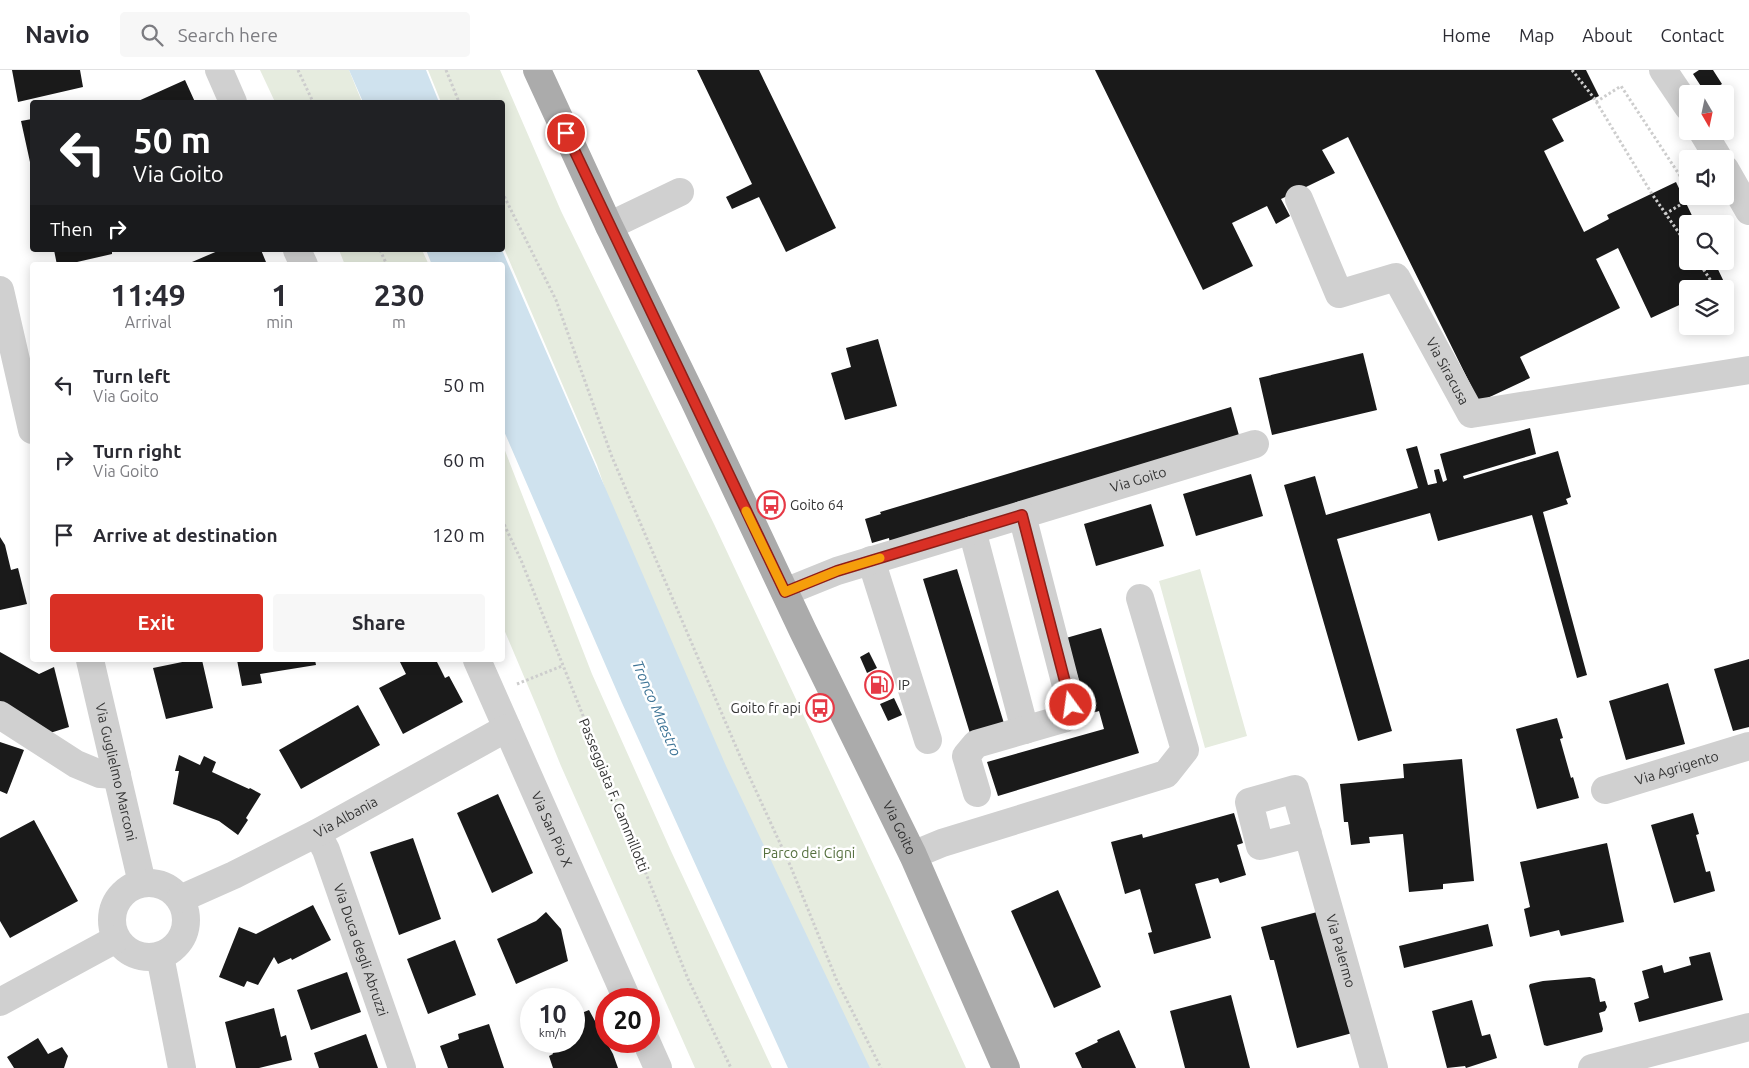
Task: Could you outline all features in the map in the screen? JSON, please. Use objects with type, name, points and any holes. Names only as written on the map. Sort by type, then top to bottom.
[{"type":"main road","name":"Via Goito","points":[[538,70],[609,226],[913,856],[1006,1068]]},
{"type":"street","points":[[219,70],[232,100]]},
{"type":"street","points":[[1663,70],[1679,94]]},
{"type":"street","points":[[1734,183],[1748,204]]},
{"type":"street","points":[[609,226],[680,192]]},
{"type":"street","name":"Via Siracusa","points":[[1299,199],[1339,294],[1396,276],[1471,414],[1749,370]]},
{"type":"street","points":[[0,290],[30,421]]},
{"type":"street","name":"Via Goito","points":[[785,592],[837,571],[871,560],[1255,444]]},
{"type":"street","points":[[977,793],[966,756],[976,744],[1066,718],[1071,705],[1022,515]]},
{"type":"street","points":[[972,530],[1025,730]]},
{"type":"street","points":[[871,560],[928,740]]},
{"type":"street","points":[[913,856],[942,843],[1166,774],[1185,750],[1140,598]]},
{"type":"street","name":"Via Guglielmo Marconi","points":[[90,662],[142,883]]},
{"type":"street","name":"Via San Pio X","points":[[478,662],[622,988]]},
{"type":"street","points":[[0,715],[76,764],[100,774],[117,776]]},
{"type":"street","name":"Via Albania","points":[[180,899],[234,875],[317,833],[507,728]]},
{"type":"street","name":"Via Agrigento","points":[[1605,790],[1749,746]]},
{"type":"street","name":"Via Duca degli Abruzzi","points":[[317,833],[326,850],[402,1068]]},
{"type":"street","name":"Via Palermo","points":[[1308,834],[1374,1068]]},
{"type":"street","points":[[153,882],[165,886],[180,899],[186,916],[186,928],[172,950],[160,956],[147,958],[134,955],[123,948],[116,939],[111,919],[114,907],[119,896],[129,888],[142,883],[153,882]]},
{"type":"street","points":[[0,1002],[116,939]]},
{"type":"street","points":[[160,956],[182,1068]]},
{"type":"street","points":[[1592,1068],[1749,1027]]},
{"type":"street","points":[[651,1053],[658,1068]]},
{"type":"path","points":[[298,70],[312,100]]},
{"type":"path","points":[[446,70],[458,100]]},
{"type":"path","points":[[1572,70],[1596,102],[1679,233]]},
{"type":"path","points":[[1596,102],[1621,86],[1679,174]]},
{"type":"path","points":[[505,198],[556,300],[615,466],[740,756],[790,865],[837,981],[881,1068]]},
{"type":"path","points":[[1665,214],[1680,205]]},
{"type":"path","name":"Passeggiata F. Cammillotti","points":[[505,526],[521,560],[688,979],[730,1068]]},
{"type":"path","points":[[512,686],[563,666]]},
{"type":"green space","points":[[260,70],[349,70],[361,100],[274,100]]},
{"type":"green space","name":"Parco dei Cigni","points":[[428,70],[500,70],[561,211],[714,524],[889,898],[966,1068],[858,1068],[658,645],[597,465],[505,251],[505,100],[440,100]]},
{"type":"green space","points":[[340,252],[423,252],[428,262],[344,262]]},
{"type":"green space","points":[[505,451],[592,674],[671,851],[772,1068],[695,1068],[561,766],[505,632]]},
{"type":"green space","points":[[1200,569],[1247,736],[1205,748],[1159,581]]},
{"type":"water","points":[[349,70],[426,70],[438,100],[362,100]]},
{"type":"water","name":"Tronco Maestro","points":[[427,252],[503,252],[726,766],[870,1068],[788,1068],[622,703],[505,434],[505,262],[431,262]]},
{"type":"building","points":[[12,70],[80,70],[83,87],[18,102]]},
{"type":"building","points":[[697,70],[759,70],[836,228],[786,252],[759,197],[732,209],[726,197],[752,184]]},
{"type":"building","points":[[1095,70],[1586,70],[1599,96],[1552,119],[1564,141],[1544,151],[1584,232],[1609,219],[1607,215],[1676,182],[1679,188],[1679,205],[1687,205],[1692,215],[1679,215],[1679,270],[1718,270],[1723,280],[1679,280],[1679,305],[1651,318],[1618,248],[1596,259],[1620,308],[1520,357],[1530,378],[1479,402],[1348,137],[1322,150],[1335,173],[1281,199],[1290,216],[1276,224],[1267,206],[1232,223],[1253,266],[1203,290]]},
{"type":"building","points":[[1699,70],[1713,70],[1722,84],[1700,85],[1693,74]]},
{"type":"building","points":[[185,80],[194,100],[140,100]]},
{"type":"building","points":[[30,119],[30,162],[21,121]]},
{"type":"building","points":[[54,252],[112,252],[112,254],[77,262],[56,262]]},
{"type":"building","points":[[215,252],[262,252],[266,262],[192,262]]},
{"type":"building","points":[[878,339],[897,406],[845,420],[831,373],[851,367],[846,348]]},
{"type":"building","points":[[1363,353],[1377,410],[1272,435],[1259,378]]},
{"type":"building","points":[[1231,407],[1240,439],[890,544],[889,538],[872,543],[865,519],[881,514],[880,512]]},
{"type":"building","points":[[1530,428],[1536,454],[1463,476],[1464,479],[1558,451],[1571,497],[1566,499],[1568,504],[1543,512],[1587,675],[1577,678],[1532,515],[1438,541],[1430,513],[1337,539],[1392,731],[1358,741],[1284,485],[1315,476],[1326,515],[1418,488],[1406,449],[1417,446],[1428,485],[1437,483],[1434,470],[1439,469],[1443,482],[1447,480],[1440,454]]},
{"type":"building","points":[[1251,474],[1263,516],[1196,536],[1183,494]]},
{"type":"building","points":[[1151,504],[1164,546],[1096,566],[1084,524]]},
{"type":"building","points":[[0,537],[5,545],[11,570],[18,568],[27,604],[0,610]]},
{"type":"building","points":[[957,569],[1006,730],[972,740],[923,579]]},
{"type":"building","points":[[1101,628],[1139,753],[998,796],[987,762],[1104,729],[1099,711],[1089,714],[1066,638]]},
{"type":"building","points":[[0,652],[39,674],[54,667],[69,727],[50,733],[0,702]]},
{"type":"building","points":[[869,652],[877,668],[867,673],[860,657]]},
{"type":"building","points":[[1749,659],[1749,727],[1733,731],[1714,669]]},
{"type":"building","points":[[182,662],[202,662],[213,708],[166,719],[153,668]]},
{"type":"building","points":[[237,662],[315,662],[316,665],[260,674],[262,683],[242,686]]},
{"type":"building","points":[[400,662],[437,662],[445,678],[449,676],[463,702],[403,734],[379,688],[406,674]]},
{"type":"building","points":[[1668,683],[1685,744],[1626,760],[1609,701]]},
{"type":"building","points":[[894,698],[902,715],[888,721],[880,704]]},
{"type":"building","points":[[358,705],[380,745],[301,789],[279,750]]},
{"type":"building","points":[[1557,718],[1563,738],[1560,739],[1579,798],[1537,809],[1516,729]]},
{"type":"building","points":[[0,742],[24,750],[7,794],[0,791]]},
{"type":"building","points":[[179,755],[200,765],[204,756],[216,762],[212,772],[261,794],[238,835],[219,821],[173,804],[179,771],[175,771]]},
{"type":"building","points":[[1462,759],[1474,881],[1443,884],[1443,889],[1409,892],[1403,834],[1369,837],[1370,843],[1351,845],[1348,822],[1344,822],[1340,784],[1404,778],[1403,764]]},
{"type":"building","points":[[498,794],[533,873],[492,893],[457,813]]},
{"type":"building","points":[[1234,813],[1243,843],[1237,845],[1246,875],[1220,883],[1218,878],[1195,884],[1211,938],[1154,954],[1148,933],[1152,932],[1140,889],[1125,894],[1111,842],[1142,834],[1143,838]]},
{"type":"building","points":[[1693,813],[1699,834],[1696,835],[1706,872],[1710,871],[1715,891],[1674,903],[1651,825]]},
{"type":"building","points":[[34,820],[78,901],[10,938],[0,921],[0,838]]},
{"type":"building","points":[[413,838],[441,919],[399,935],[370,852]]},
{"type":"building","points":[[1607,843],[1624,922],[1561,936],[1559,930],[1530,937],[1524,909],[1530,907],[1520,862]]},
{"type":"building","points":[[1058,890],[1101,987],[1054,1008],[1011,911]]},
{"type":"building","points":[[313,905],[331,940],[292,960],[291,958],[278,964],[274,957],[258,985],[247,981],[244,987],[219,977],[239,927],[256,934]]},
{"type":"building","points":[[1321,911],[1356,1032],[1297,1048],[1274,960],[1270,960],[1261,927]]},
{"type":"building","points":[[546,912],[561,929],[568,961],[516,984],[497,939],[536,921]]},
{"type":"building","points":[[1488,924],[1493,946],[1404,968],[1399,946]]},
{"type":"building","points":[[455,940],[476,995],[428,1014],[407,959]]},
{"type":"building","points":[[1710,952],[1723,1000],[1639,1022],[1634,1003],[1649,998],[1642,971],[1662,965],[1664,973],[1691,965],[1689,957]]},
{"type":"building","points":[[347,972],[361,1012],[311,1030],[297,990]]},
{"type":"building","points":[[1590,977],[1595,979],[1600,1002],[1605,1001],[1607,1007],[1605,1011],[1599,1013],[1602,1032],[1547,1046],[1544,1045],[1530,984]]},
{"type":"building","points":[[1231,995],[1250,1068],[1185,1068],[1170,1011]]},
{"type":"building","points":[[1472,1000],[1482,1036],[1490,1034],[1497,1058],[1466,1068],[1465,1066],[1447,1068],[1432,1011]]},
{"type":"building","points":[[274,1008],[281,1037],[286,1035],[292,1060],[259,1068],[236,1068],[225,1022]]},
{"type":"building","points":[[589,1010],[595,1021],[595,1053],[612,1053],[618,1068],[553,1068],[549,1056],[553,1053],[585,1053],[585,1012]]},
{"type":"building","points":[[489,1024],[504,1068],[448,1068],[440,1046],[459,1039],[458,1034]]},
{"type":"building","points":[[1119,1030],[1136,1068],[1082,1068],[1075,1053]]},
{"type":"building","points":[[366,1034],[378,1068],[319,1068],[314,1053]]},
{"type":"building","points":[[38,1038],[48,1054],[62,1047],[68,1056],[64,1068],[14,1068],[7,1057]]},
{"type":"slow traffic","points":[[746,511],[785,592],[837,571],[880,558]]},
{"type":"place","name":"Goito 64","points":[[771,505]]},
{"type":"place","name":"IP","points":[[879,685]]},
{"type":"place","name":"Goito fr api","points":[[820,708]]},
{"type":"route","points":[[566,133],[785,592],[837,571],[1022,515],[1071,705]]}]
